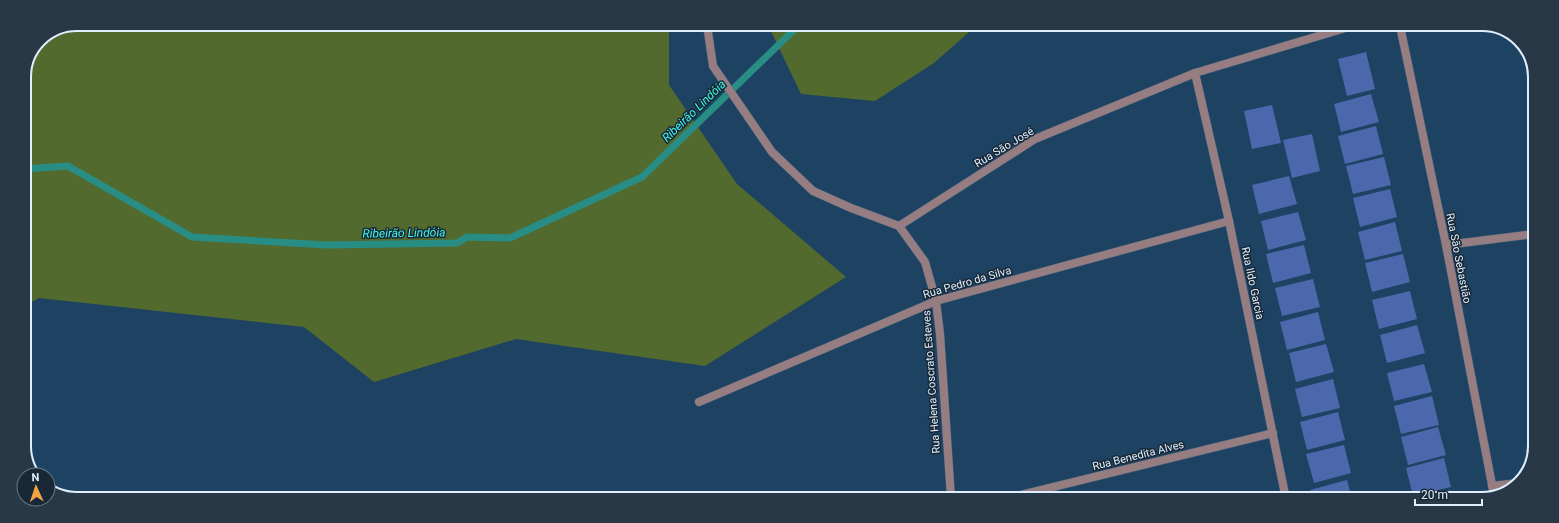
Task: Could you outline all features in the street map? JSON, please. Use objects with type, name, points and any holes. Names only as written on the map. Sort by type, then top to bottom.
[{"type":"street","points":[[708,31],[713,66],[772,152],[813,191],[851,208],[899,226]]},
{"type":"street","name":"Rua São José","points":[[899,226],[1035,139],[1195,74],[1336,31]]},
{"type":"street","name":"Rua São Sebastião","points":[[1401,31],[1446,244],[1493,491]]},
{"type":"street","name":"Rua Ildo Garcia","points":[[1195,74],[1229,221],[1285,492]]},
{"type":"street","name":"Rua Pedro da Silva","points":[[699,402],[936,301],[1229,221]]},
{"type":"street","name":"Rua Helena Coscrato Esteves","points":[[899,226],[925,262],[936,301],[940,334],[951,492]]},
{"type":"street","points":[[1446,244],[1528,235]]},
{"type":"street","name":"Rua Benedita Alves","points":[[1032,492],[1273,433]]},
{"type":"street","points":[[1492,486],[1506,484]]},
{"type":"green space","points":[[77,31],[669,31],[669,85],[737,184],[846,277],[705,366],[516,339],[374,382],[304,327],[39,298],[31,302],[32,68],[39,51],[51,39],[68,32]]},
{"type":"green space","points":[[771,31],[970,31],[934,63],[875,101],[801,94]]},
{"type":"building","points":[[1366,52],[1375,89],[1347,96],[1338,59]]},
{"type":"building","points":[[1371,94],[1379,122],[1341,132],[1334,104]]},
{"type":"building","points":[[1272,105],[1281,143],[1252,149],[1244,111]]},
{"type":"building","points":[[1376,126],[1383,154],[1345,164],[1338,136]]},
{"type":"building","points":[[1312,134],[1320,171],[1292,178],[1283,140]]},
{"type":"building","points":[[1384,157],[1391,185],[1353,194],[1346,166]]},
{"type":"building","points":[[1289,176],[1297,204],[1259,214],[1252,185]]},
{"type":"building","points":[[1390,189],[1397,217],[1360,227],[1353,198]]},
{"type":"building","points":[[1298,212],[1306,240],[1268,250],[1261,221]]},
{"type":"building","points":[[1395,222],[1402,251],[1365,260],[1358,232]]},
{"type":"building","points":[[1304,245],[1311,273],[1273,283],[1266,254]]},
{"type":"building","points":[[1403,254],[1410,282],[1372,292],[1365,263]]},
{"type":"building","points":[[1313,279],[1320,307],[1282,316],[1275,288]]},
{"type":"building","points":[[1410,291],[1417,319],[1379,329],[1372,300]]},
{"type":"building","points":[[1318,312],[1325,340],[1287,350],[1280,322]]},
{"type":"building","points":[[1417,325],[1425,353],[1387,363],[1380,335]]},
{"type":"building","points":[[1326,344],[1334,372],[1296,382],[1289,353]]},
{"type":"building","points":[[1424,364],[1432,392],[1394,401],[1387,373]]},
{"type":"building","points":[[1333,379],[1340,408],[1302,417],[1295,389]]},
{"type":"building","points":[[1432,396],[1439,425],[1401,434],[1394,406]]},
{"type":"building","points":[[1338,412],[1345,440],[1307,450],[1300,422]]},
{"type":"building","points":[[1438,427],[1446,455],[1408,465],[1401,437]]},
{"type":"building","points":[[1344,445],[1351,473],[1314,483],[1306,454]]},
{"type":"building","points":[[1444,458],[1451,487],[1430,492],[1412,492],[1406,468]]},
{"type":"building","points":[[1347,480],[1350,492],[1310,492],[1310,490]]},
{"type":"waterway","name":"Ribeirão Lindóia","points":[[31,169],[68,166],[192,237],[327,245],[457,243],[467,237],[510,238],[642,177],[793,31]]}]
